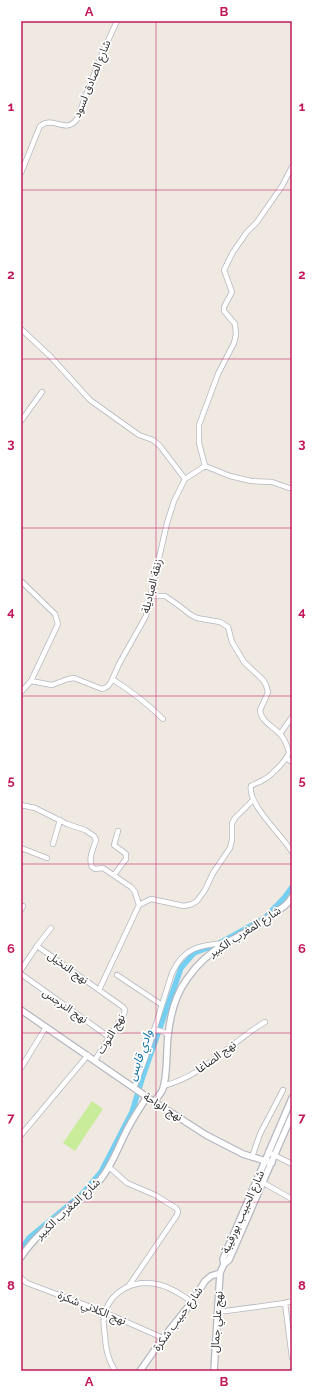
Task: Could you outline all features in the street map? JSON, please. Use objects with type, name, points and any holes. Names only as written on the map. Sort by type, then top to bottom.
[{"type":"street","name":"شارع الصادق لسود","points":[[21,173],[40,126],[48,122],[70,126],[74,124],[103,49],[117,21]]},
{"type":"street","points":[[205,466],[199,443],[199,425],[218,374],[234,343],[236,335],[234,324],[224,311],[224,307],[232,292],[224,270],[233,252],[246,232],[257,222],[282,186],[292,167]]},
{"type":"street","points":[[21,329],[41,346],[90,400],[133,430],[160,446],[185,479],[205,466]]},
{"type":"street","points":[[21,421],[42,392]]},
{"type":"street","points":[[205,466],[230,476],[250,481],[272,482],[292,489]]},
{"type":"street","name":"زنقة العباديلة","points":[[112,679],[118,664],[146,616],[167,523],[174,501],[185,479]]},
{"type":"street","points":[[21,581],[55,614],[58,620],[55,632],[46,648],[32,681],[21,692]]},
{"type":"street","points":[[150,596],[165,596],[197,618],[220,622],[228,627],[232,642],[244,662],[266,685],[268,692],[260,710],[262,719],[280,734],[287,744],[289,752],[286,758],[265,779],[251,786],[251,792],[253,800],[261,812],[292,852]]},
{"type":"street","points":[[32,681],[52,685],[74,678],[105,688],[112,679],[130,690],[148,704],[163,719]]},
{"type":"street","points":[[280,734],[292,717]]},
{"type":"street","points":[[286,758],[292,762]]},
{"type":"street","points":[[99,990],[139,905],[151,899],[184,906],[197,901],[205,890],[213,873],[230,848],[232,840],[232,823],[253,800]]},
{"type":"street","points":[[21,805],[35,808],[85,830],[94,836],[96,840],[90,855],[90,865],[95,869],[103,868],[135,892],[139,905]]},
{"type":"street","points":[[53,844],[60,820]]},
{"type":"street","points":[[114,875],[126,859],[126,854],[114,845],[118,831]]},
{"type":"street","points":[[21,848],[48,858]]},
{"type":"street","name":"شارع المغرب الكبير","points":[[155,1101],[163,1086],[168,1036],[175,1002],[180,989],[207,957],[226,943],[265,922],[289,902],[292,897]]},
{"type":"street","points":[[37,946],[51,928]]},
{"type":"street","points":[[134,1088],[176,964],[187,952],[207,944],[226,943]]},
{"type":"street","name":"نهج النخيل","points":[[21,970],[37,946],[123,1007]]},
{"type":"street","name":"نهج النرجس","points":[[21,974],[109,1037]]},
{"type":"street","points":[[117,975],[162,1005]]},
{"type":"street","name":"نهج التوت","points":[[95,1060],[124,1014],[125,1010],[123,1007]]},
{"type":"street","name":"نهج الواحة","points":[[21,1010],[147,1097],[206,1135],[236,1151],[272,1163]]},
{"type":"street","name":"نهج الصاغا","points":[[163,1086],[177,1083],[221,1055],[251,1030],[266,1022]]},
{"type":"street","points":[[21,1068],[46,1027]]},
{"type":"street","points":[[154,1029],[164,1032],[168,1036]]},
{"type":"street","points":[[21,1135],[88,1055]]},
{"type":"street","points":[[252,1157],[260,1134],[283,1090]]},
{"type":"street","name":"شارع المغرب الكبير","points":[[21,1257],[28,1246],[39,1234],[85,1196],[101,1179],[109,1167],[129,1126],[147,1097]]},
{"type":"street","name":"شارع الحبيب بورقيبة","points":[[224,1264],[224,1254],[266,1161],[268,1152],[292,1098]]},
{"type":"street","name":"شارع الحبيب بورقيبة","points":[[224,1264],[229,1260],[264,1183],[292,1115]]},
{"type":"street","points":[[268,1152],[292,1164]]},
{"type":"street","points":[[109,1167],[127,1182],[155,1195],[175,1207],[178,1211],[177,1215],[128,1286]]},
{"type":"street","points":[[257,1180],[292,1199]]},
{"type":"street","points":[[220,1273],[224,1264]]},
{"type":"street","name":"شارع حبيب شكرة","points":[[140,1371],[163,1338],[192,1302],[205,1281],[210,1276],[220,1273]]},
{"type":"street","name":"نهج علي جمال","points":[[214,1371],[220,1273]]},
{"type":"street","name":"نهج الكلاني شكرة","points":[[21,1278],[27,1283],[104,1312],[163,1338]]},
{"type":"street","points":[[115,1371],[106,1350],[103,1320],[104,1312],[120,1290],[128,1286],[144,1283],[157,1284],[178,1292],[192,1302]]},
{"type":"street","points":[[218,1312],[292,1301]]},
{"type":"street","points":[[285,1303],[292,1358]]},
{"type":"green space","points":[[92,1101],[103,1109],[75,1151],[63,1143]]},
{"type":"waterway","name":"وادي قابس","points":[[21,1249],[30,1237],[82,1194],[101,1172],[132,1112],[181,968],[194,953],[218,944],[265,918],[292,887]]}]
